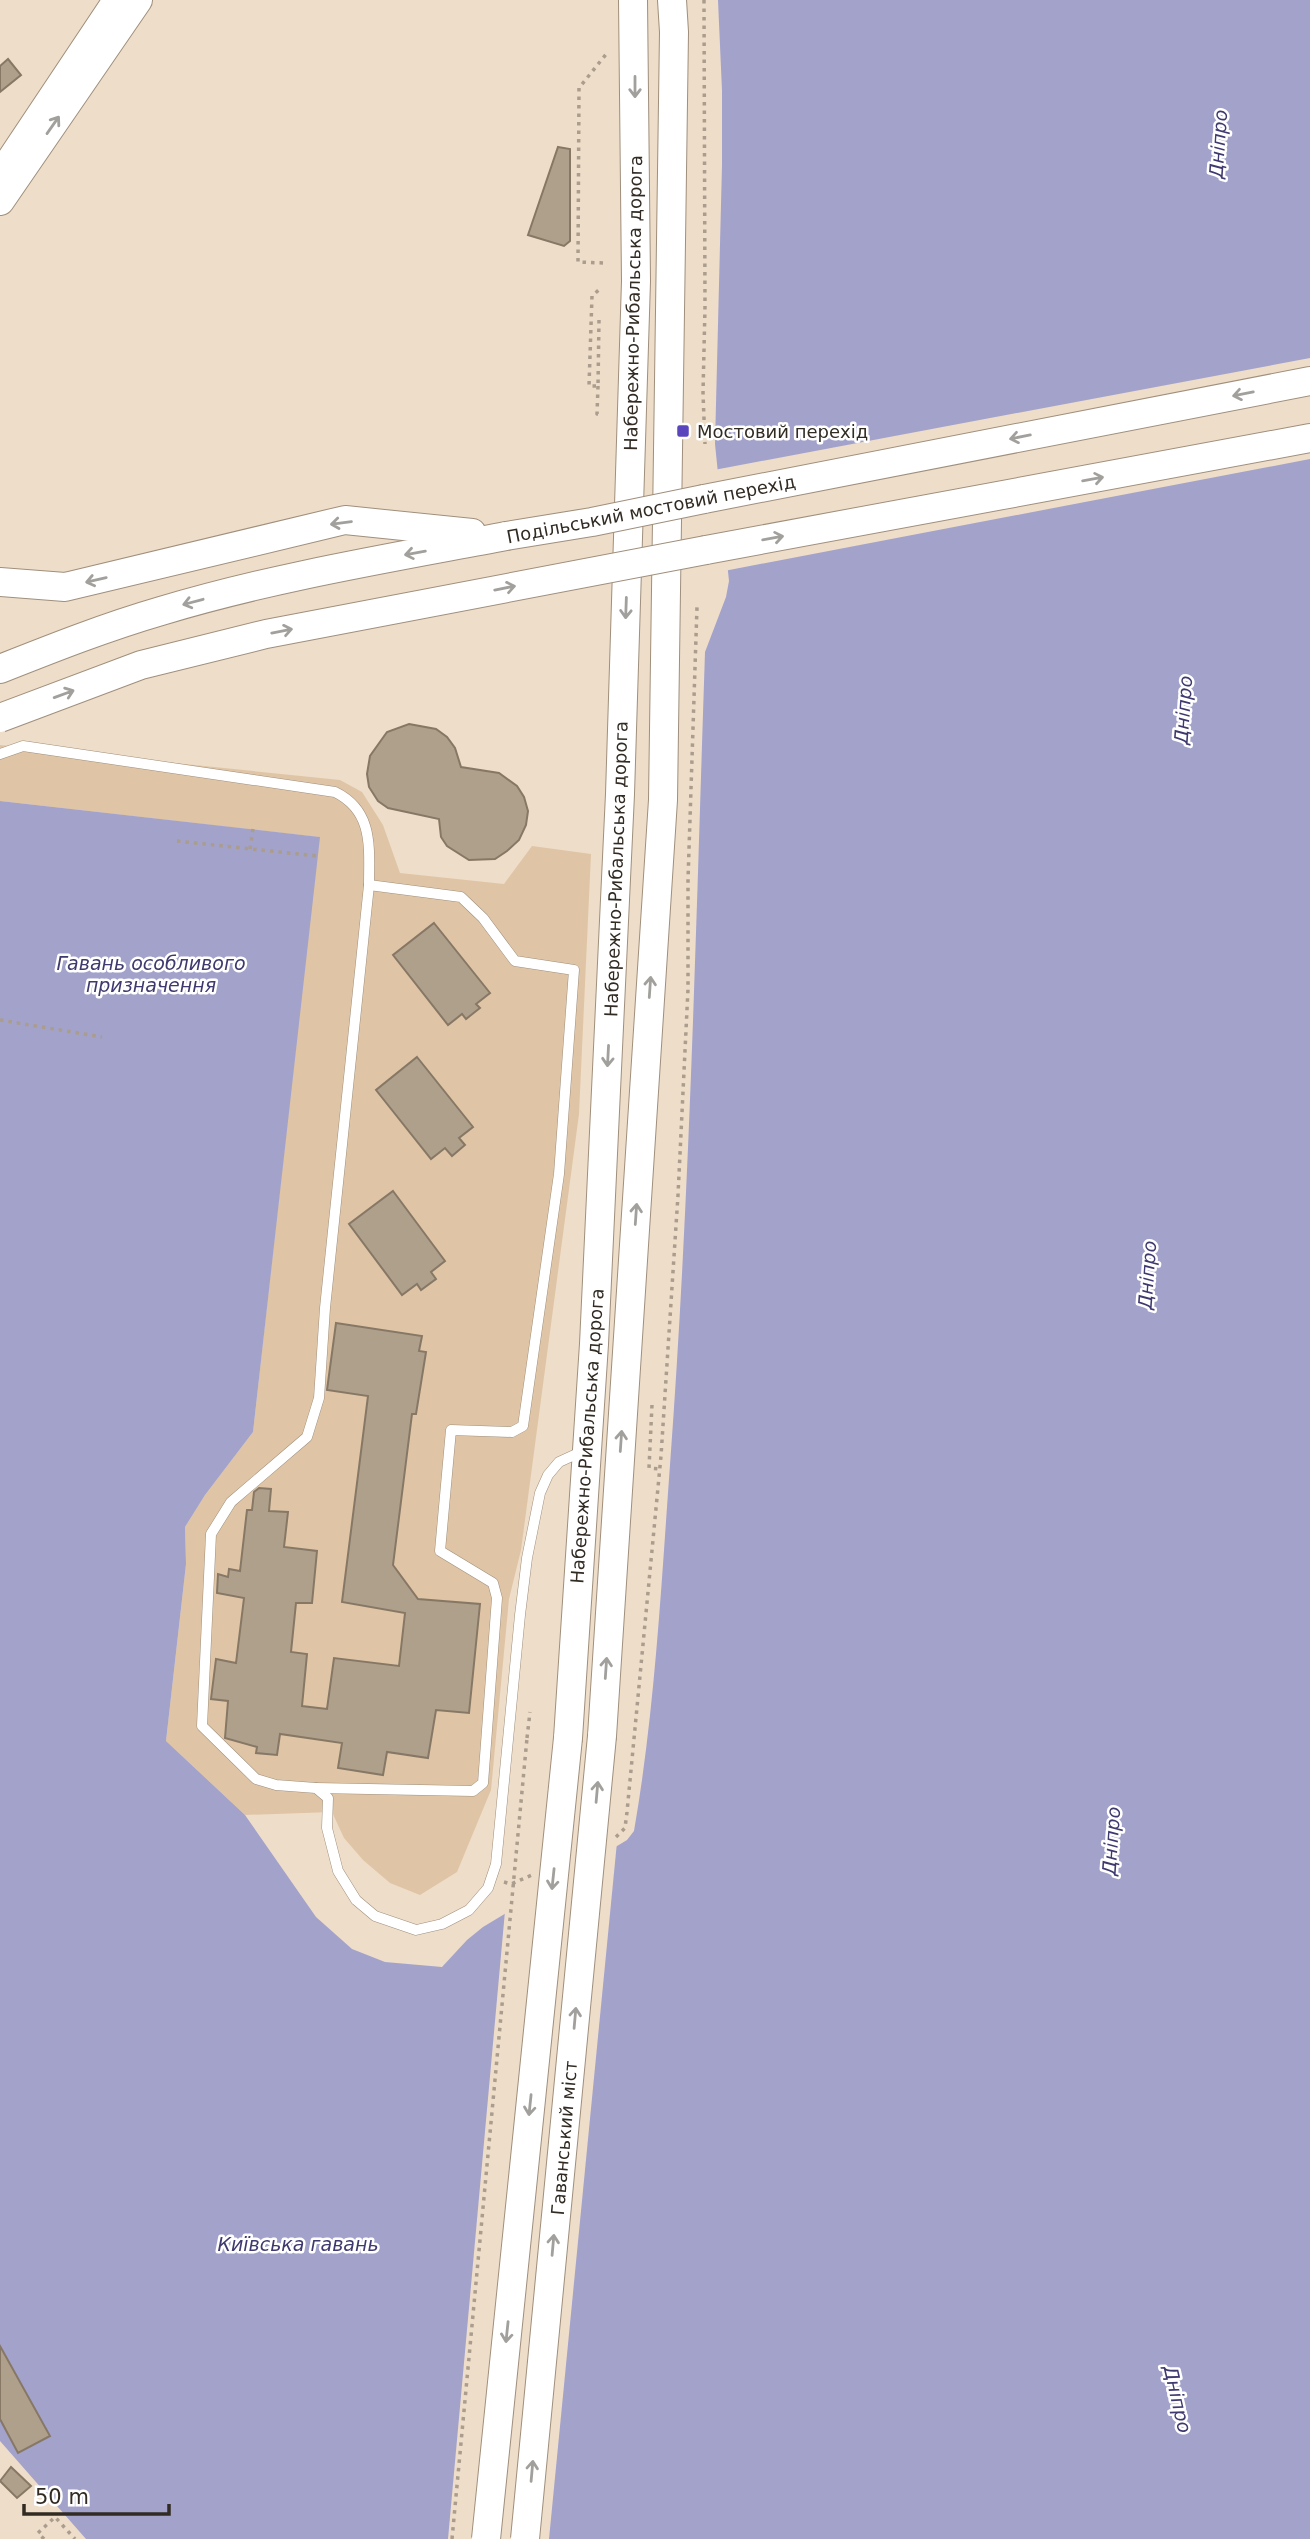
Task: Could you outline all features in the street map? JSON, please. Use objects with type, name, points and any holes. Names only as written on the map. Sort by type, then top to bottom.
[{"type":"main road","points":[[0,201],[138,0]]},
{"type":"main road","name":"Набережно-Рибальська дорога","points":[[602,1736],[663,800],[674,32],[672,0]]},
{"type":"main road","name":"Набережно-Рибальська дорога","points":[[568,1738],[587,1449],[620,794],[636,281],[630,6]]},
{"type":"main road","name":"Подільський мостовий перехід","points":[[0,669],[160,611],[258,585],[1310,381]]},
{"type":"main road","points":[[0,718],[141,665],[266,634],[1310,439]]},
{"type":"main road","points":[[0,582],[65,587],[345,520],[506,537]]},
{"type":"main road","name":"Гаванський міст","points":[[525,2539],[602,1736]]},
{"type":"main road","name":"Гаванський міст","points":[[486,2539],[568,1738]]},
{"type":"street","points":[[0,168],[112,0]]},
{"type":"lane","points":[[0,754],[23,746],[335,792],[348,798],[366,827],[369,840],[369,885],[325,1308],[319,1398],[307,1437],[231,1502],[211,1534],[202,1726],[256,1779],[276,1785],[473,1791],[483,1783],[497,1598],[494,1583],[440,1551],[451,1430],[512,1432],[523,1426],[559,1174],[574,970],[514,961],[483,918],[461,897],[369,885]]},
{"type":"lane","points":[[316,1788],[328,1798],[327,1828],[338,1871],[356,1900],[375,1916],[416,1930],[442,1924],[461,1915],[480,1899],[488,1888],[496,1864],[520,1615],[527,1558],[540,1493],[548,1475],[559,1462],[587,1449]]},
{"type":"path","points":[[704,0],[705,307],[702,393],[705,444]]},
{"type":"path","points":[[603,263],[578,262],[579,88],[607,52]]},
{"type":"path","points":[[598,386],[589,386],[592,296],[602,287]]},
{"type":"path","points":[[600,320],[597,414],[603,414]]},
{"type":"path","points":[[619,1836],[625,1828],[627,1812],[660,1469],[677,1208],[688,989],[688,880],[696,607]]},
{"type":"path","points":[[250,849],[253,829]]},
{"type":"path","points":[[177,841],[317,856]]},
{"type":"path","points":[[0,1020],[102,1037]]},
{"type":"path","points":[[652,1405],[649,1468],[660,1469]]},
{"type":"path","points":[[452,2539],[530,1712]]},
{"type":"path","points":[[44,2539],[38,2533],[55,2517],[75,2539]]},
{"type":"shaded area","points":[[0,745],[340,780],[362,792],[383,825],[400,873],[504,884],[532,846],[591,854],[579,1114],[521,1550],[509,1599],[491,1790],[457,1872],[420,1895],[390,1883],[363,1860],[344,1838],[332,1812],[245,1815],[166,1741],[186,1564],[185,1527],[205,1495],[253,1432],[319,837],[0,801]]},
{"type":"water","points":[[718,0],[1310,0],[1310,2539],[86,2539],[0,2441],[0,801],[320,837],[253,1432],[205,1495],[185,1527],[186,1564],[166,1741],[245,1815],[316,1917],[352,1949],[385,1962],[442,1967],[483,1927],[627,1840],[634,1831],[641,1786],[660,1603],[683,1262],[705,652],[726,597],[729,581],[715,444],[722,165]]},
{"type":"pier","points":[[1310,358],[1310,459],[724,571],[714,470]]},
{"type":"pier","points":[[617,1842],[549,2539],[448,2539],[505,1911]]},
{"type":"building","points":[[8,59],[21,75],[0,92],[0,66]]},
{"type":"building","points":[[558,147],[570,149],[570,241],[564,246],[528,235]]},
{"type":"building","points":[[409,724],[436,729],[447,737],[455,748],[461,767],[499,773],[517,786],[528,811],[526,825],[519,840],[507,851],[495,859],[469,860],[447,846],[441,837],[439,819],[388,808],[378,801],[369,787],[367,774],[370,756],[387,732]]},
{"type":"building","points":[[434,923],[490,993],[476,1004],[480,1008],[466,1019],[462,1014],[448,1025],[393,955]]},
{"type":"building","points":[[417,1057],[473,1127],[459,1138],[465,1145],[452,1156],[445,1148],[431,1159],[376,1090]]},
{"type":"building","points":[[393,1191],[445,1261],[431,1272],[436,1279],[421,1290],[417,1284],[402,1295],[349,1224]]},
{"type":"building","points":[[336,1323],[422,1336],[419,1351],[426,1352],[416,1414],[412,1414],[393,1565],[418,1599],[480,1604],[469,1713],[436,1710],[428,1758],[387,1752],[383,1775],[338,1768],[342,1743],[280,1734],[277,1755],[256,1753],[257,1747],[225,1738],[228,1701],[211,1699],[216,1659],[236,1663],[244,1598],[217,1593],[218,1574],[228,1577],[229,1569],[240,1571],[247,1510],[252,1510],[254,1492],[259,1488],[271,1489],[269,1511],[288,1512],[284,1547],[317,1551],[312,1603],[296,1603],[291,1652],[307,1654],[302,1706],[327,1709],[334,1658],[399,1666],[405,1613],[342,1602],[368,1396],[327,1390]]},
{"type":"building","points":[[0,2346],[50,2436],[18,2453],[0,2419]]},
{"type":"building","points":[[11,2467],[31,2486],[17,2498],[0,2481]]},
{"type":"place","name":"Мостовий перехід","points":[[683,431]]},
{"type":"water label","name":"Дніпро","points":[[1218,144]]},
{"type":"water label","name":"Дніпро","points":[[1183,710]]},
{"type":"water label","name":"Гавань особливого призначення","points":[[151,974]]},
{"type":"water label","name":"Дніпро","points":[[1147,1275]]},
{"type":"water label","name":"Дніпро","points":[[1111,1841]]},
{"type":"water label","name":"Київська гавань","points":[[298,2244]]},
{"type":"water label","name":"Дніпро","points":[[1178,2399]]}]
